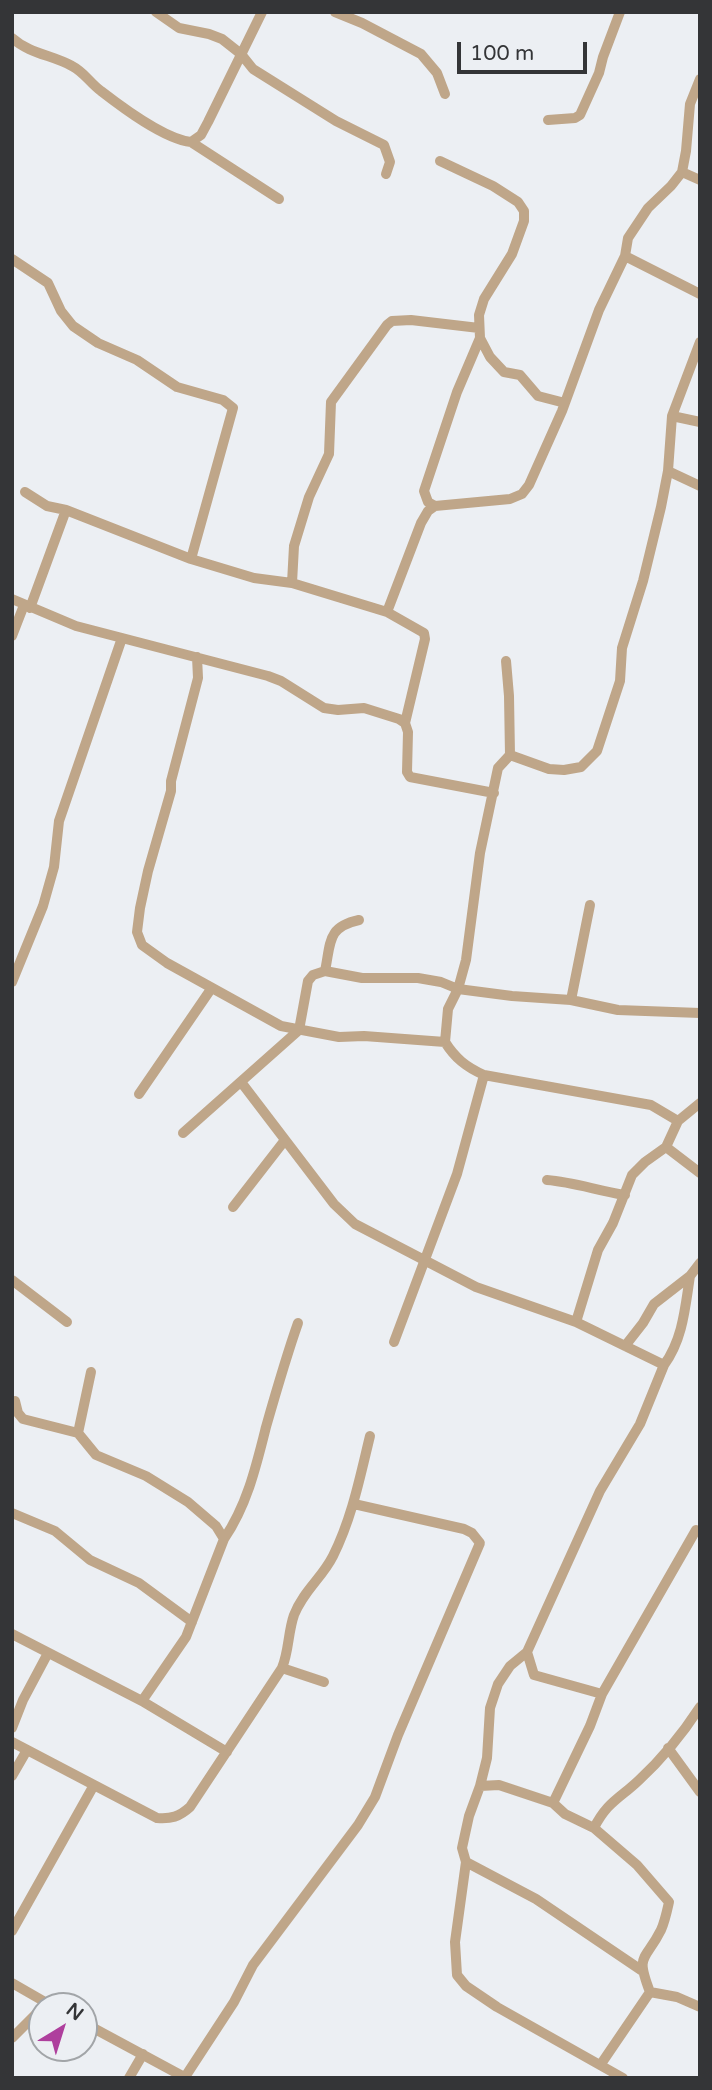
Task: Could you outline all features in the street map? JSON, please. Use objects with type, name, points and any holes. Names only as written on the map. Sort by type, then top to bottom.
[{"type":"street","points":[[156,12],[179,28],[222,39],[241,54],[253,69],[336,121],[384,145],[390,162],[387,174]]},
{"type":"street","points":[[191,142],[201,135],[262,12]]},
{"type":"street","points":[[335,12],[421,54],[437,73],[445,94]]},
{"type":"street","points":[[548,120],[575,118],[580,115],[600,73],[603,57],[621,12]]},
{"type":"street","points":[[12,38],[27,49],[72,66],[87,76],[98,89],[146,121],[176,140],[191,142],[279,199]]},
{"type":"street","points":[[387,612],[428,511],[435,506],[510,499],[522,494],[529,485],[565,403],[599,310],[625,256],[628,238],[636,224],[682,172],[690,104],[700,79]]},
{"type":"street","points":[[440,160],[493,186],[518,202],[524,211],[524,221],[512,254],[484,299],[478,315],[480,333],[490,357],[504,372],[520,375],[538,396],[565,403]]},
{"type":"street","points":[[682,172],[700,180]]},
{"type":"street","points":[[625,256],[700,294]]},
{"type":"street","points":[[12,259],[48,283],[61,311],[73,326],[98,343],[137,360],[177,387],[223,400],[233,408],[191,559]]},
{"type":"street","points":[[292,583],[294,546],[309,497],[328,459],[331,402],[344,383],[392,321],[411,320],[480,333]]},
{"type":"street","points":[[435,506],[428,502],[424,491],[480,333]]},
{"type":"street","points":[[510,755],[549,769],[564,771],[581,767],[597,751],[620,681],[622,648],[643,582],[668,471],[673,416],[700,342]]},
{"type":"street","points":[[673,416],[700,422]]},
{"type":"street","points":[[668,471],[700,486]]},
{"type":"street","points":[[25,492],[47,506],[66,510],[191,559],[254,578],[292,583],[387,612],[424,633],[425,639],[405,723],[408,732],[407,772],[410,777],[494,793]]},
{"type":"street","points":[[12,636],[66,510]]},
{"type":"street","points":[[12,599],[76,626],[268,676],[281,681],[324,708],[364,708],[405,723]]},
{"type":"street","points":[[12,982],[43,906],[54,867],[59,821],[122,638]]},
{"type":"street","points":[[197,657],[198,678],[171,781],[172,791],[148,871],[137,932],[142,945],[211,989],[281,1026],[339,1037],[364,1036],[444,1042]]},
{"type":"street","points":[[506,660],[510,755],[498,768],[480,853],[466,960],[449,1009],[444,1042],[453,1055],[467,1067],[484,1075],[651,1105],[678,1121]]},
{"type":"street","points":[[571,1000],[590,905]]},
{"type":"street","points":[[325,971],[335,930],[342,924],[359,920]]},
{"type":"street","points":[[183,1133],[299,1030],[308,981],[313,975],[325,971],[362,978],[418,978],[441,982],[458,989],[571,1000],[618,1010],[700,1013]]},
{"type":"street","points":[[139,1094],[211,989]]},
{"type":"street","points":[[394,1342],[457,1174],[484,1075]]},
{"type":"street","points":[[241,1082],[349,1219],[476,1287],[576,1322],[664,1366]]},
{"type":"street","points":[[576,1322],[598,1250],[632,1175],[666,1147],[678,1121],[700,1103]]},
{"type":"street","points":[[233,1207],[285,1140]]},
{"type":"street","points":[[666,1147],[700,1173]]},
{"type":"street","points":[[547,1180],[573,1182],[593,1190],[625,1195]]},
{"type":"street","points":[[625,1346],[654,1304],[691,1276],[700,1264]]},
{"type":"street","points":[[623,2078],[497,2007],[466,1986],[457,1975],[455,1942],[466,1862],[462,1848],[469,1816],[480,1786],[486,1758],[490,1708],[498,1684],[510,1666],[527,1652],[600,1491],[640,1424],[680,1335],[691,1276]]},
{"type":"street","points":[[12,1280],[67,1322]]},
{"type":"street","points":[[142,1701],[175,1655],[192,1622],[224,1539],[235,1523],[250,1489],[275,1394],[298,1323]]},
{"type":"street","points":[[78,1433],[91,1372]]},
{"type":"street","points":[[15,1401],[18,1413],[23,1419],[78,1433],[96,1455],[146,1476],[187,1502],[216,1526],[224,1539]]},
{"type":"street","points":[[12,1742],[157,1818],[180,1816],[190,1807],[282,1668],[296,1610],[309,1586],[333,1557],[354,1504],[370,1436]]},
{"type":"street","points":[[98,2030],[185,2078],[234,2002],[253,1965],[358,1825],[375,1797],[398,1735],[480,1543],[472,1533],[464,1529],[354,1504]]},
{"type":"street","points":[[12,1513],[55,1531],[90,1560],[139,1583],[192,1622]]},
{"type":"street","points":[[554,1804],[602,1694],[696,1530]]},
{"type":"street","points":[[12,1634],[142,1701],[227,1752]]},
{"type":"street","points":[[527,1652],[534,1675],[602,1694]]},
{"type":"street","points":[[12,1728],[23,1700],[48,1653]]},
{"type":"street","points":[[282,1668],[324,1682]]},
{"type":"street","points":[[594,1828],[603,1810],[639,1780],[700,1707]]},
{"type":"street","points":[[668,1748],[700,1792]]},
{"type":"street","points":[[12,1776],[27,1750]]},
{"type":"street","points":[[12,1931],[93,1785]]},
{"type":"street","points":[[480,1786],[499,1785],[554,1804],[565,1814],[594,1828],[637,1865],[669,1902],[661,1930],[646,1952],[642,1970],[650,1993]]},
{"type":"street","points":[[466,1862],[536,1899],[642,1970]]},
{"type":"street","points":[[12,1983],[28,1994]]},
{"type":"street","points":[[601,2064],[650,1993]]},
{"type":"street","points":[[650,1993],[677,1997],[700,2007]]},
{"type":"street","points":[[12,2038],[28,2023]]},
{"type":"street","points":[[129,2078],[143,2054]]}]
